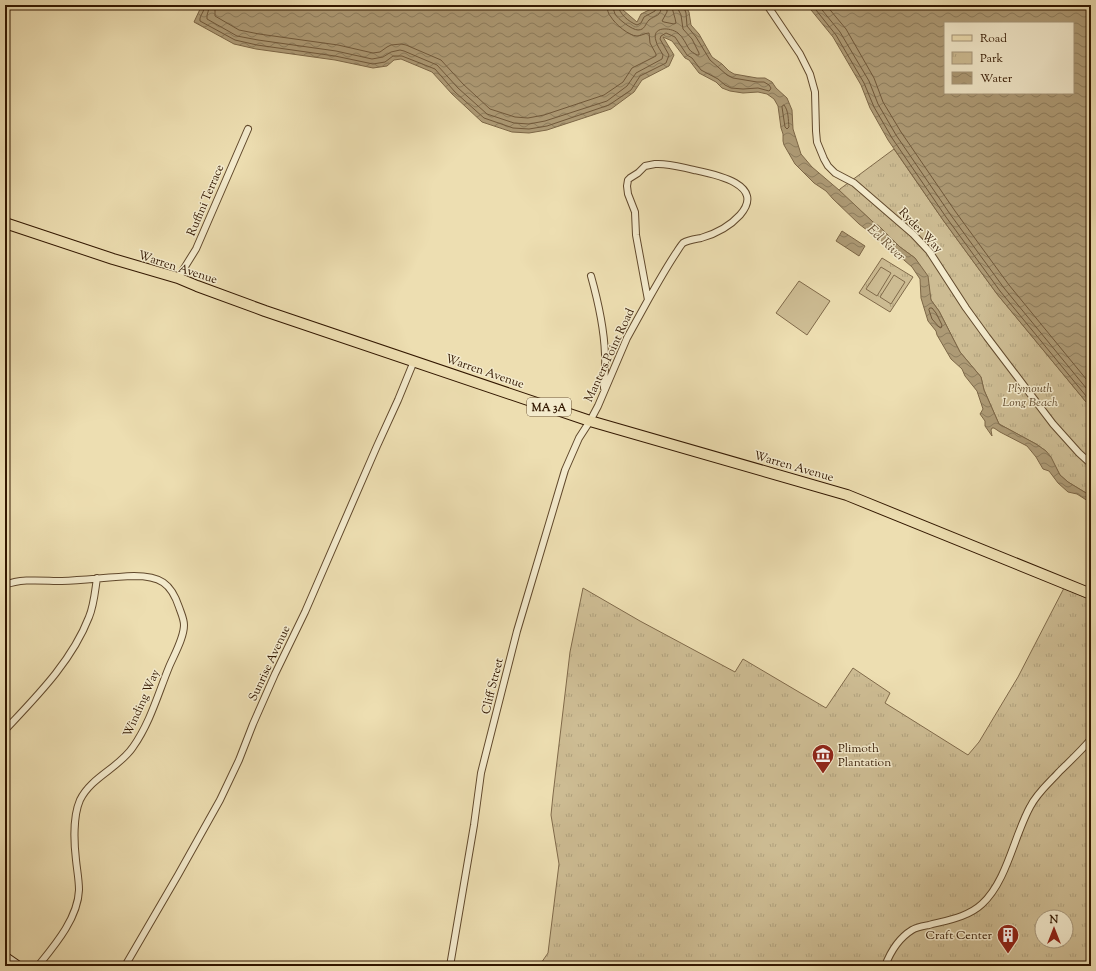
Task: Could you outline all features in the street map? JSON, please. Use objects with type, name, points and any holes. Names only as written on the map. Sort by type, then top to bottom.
[{"type":"main road","name":"Warren Avenue","points":[[5,223],[128,264],[178,278],[265,311],[590,421],[846,495],[1091,594]]},
{"type":"street","name":"Ryder Way","points":[[767,5],[800,54],[810,74],[816,101],[817,142],[828,166],[835,173],[854,183],[913,234],[929,251],[966,308],[1053,424],[1091,464]]},
{"type":"street","name":"Ruffini Terrace","points":[[178,278],[196,249],[248,129]]},
{"type":"street","name":"Manters Point Road","points":[[590,421],[627,338],[669,264],[684,243],[714,234],[739,216],[745,208],[747,200],[746,193],[741,187],[716,175],[665,164],[645,166],[628,180],[627,189],[635,212],[636,235],[648,300]]},
{"type":"street","points":[[591,276],[605,345],[604,392]]},
{"type":"street","name":"Sunrise Avenue","points":[[125,966],[186,862],[220,800],[239,760],[253,724],[304,612],[414,361]]},
{"type":"street","name":"Cliff Street","points":[[450,966],[473,832],[481,774],[513,649],[555,499],[565,470],[579,438],[590,421]]},
{"type":"street","name":"Winding Way","points":[[5,585],[17,582],[97,578],[142,576],[153,578],[162,582],[170,589],[176,597],[183,618],[183,631],[158,698],[134,746],[119,763],[99,778],[81,799],[76,816],[75,829],[75,851],[79,890],[77,902],[69,923],[38,966]]},
{"type":"street","points":[[5,730],[49,681],[70,653],[89,616],[93,604],[97,578]]},
{"type":"street","points":[[885,966],[899,942],[912,930],[968,914],[977,909],[988,898],[1006,868],[1023,821],[1034,800],[1051,780],[1091,740]]},
{"type":"street","points":[[5,957],[18,966]]},
{"type":"green space","name":"Plymouth Long Beach","points":[[894,149],[997,294],[1091,408],[1091,496],[1068,482],[1060,475],[1046,451],[999,424],[984,390],[981,377],[960,352],[939,311],[931,300],[928,280],[915,258],[900,247],[880,227],[839,191]]},
{"type":"green space","points":[[882,258],[913,277],[890,312],[859,293]]},
{"type":"green space","points":[[881,267],[891,273],[877,296],[866,289]]},
{"type":"green space","points":[[894,275],[905,282],[891,304],[880,297]]},
{"type":"green space","points":[[799,281],[830,301],[807,335],[776,313]]},
{"type":"green space","name":"Plimoth Plantation","points":[[583,588],[640,621],[735,672],[743,659],[826,708],[853,668],[890,693],[885,703],[968,755],[979,742],[1018,677],[1064,588],[1091,600],[1091,966],[712,966],[707,962],[704,966],[539,966],[548,953],[559,864],[551,815],[570,652]]},
{"type":"water","name":"Eel River","points":[[198,5],[622,5],[623,10],[637,22],[641,14],[653,8],[652,5],[685,5],[689,12],[691,25],[699,34],[712,57],[734,74],[765,78],[772,82],[787,98],[792,110],[793,129],[801,154],[812,167],[880,227],[900,247],[915,258],[928,276],[931,300],[939,311],[960,352],[981,377],[984,390],[999,424],[1046,451],[1051,457],[1060,475],[1068,482],[1091,496],[1091,503],[1077,494],[1068,492],[1058,483],[1049,471],[1043,469],[1027,446],[994,428],[991,430],[992,436],[985,426],[985,421],[980,414],[983,409],[977,391],[965,376],[962,369],[951,359],[936,331],[928,321],[921,298],[920,279],[912,267],[859,224],[826,191],[814,183],[795,164],[784,145],[778,106],[774,99],[767,94],[758,92],[743,93],[722,88],[716,82],[699,73],[672,41],[663,37],[674,55],[669,66],[642,80],[634,92],[611,109],[547,130],[529,133],[512,132],[482,122],[452,94],[432,72],[401,59],[394,60],[387,66],[373,68],[335,60],[256,49],[234,44],[194,22],[201,7]]},
{"type":"water","points":[[807,5],[1091,5],[1091,408],[997,294],[943,220],[888,140],[870,108],[861,85],[833,37]]},
{"type":"water","points":[[842,231],[865,246],[859,256],[836,241]]},
{"type":"place","name":"Plimoth Plantation","points":[[823,774]]},
{"type":"place","name":"Craft Center","points":[[1008,954]]}]
